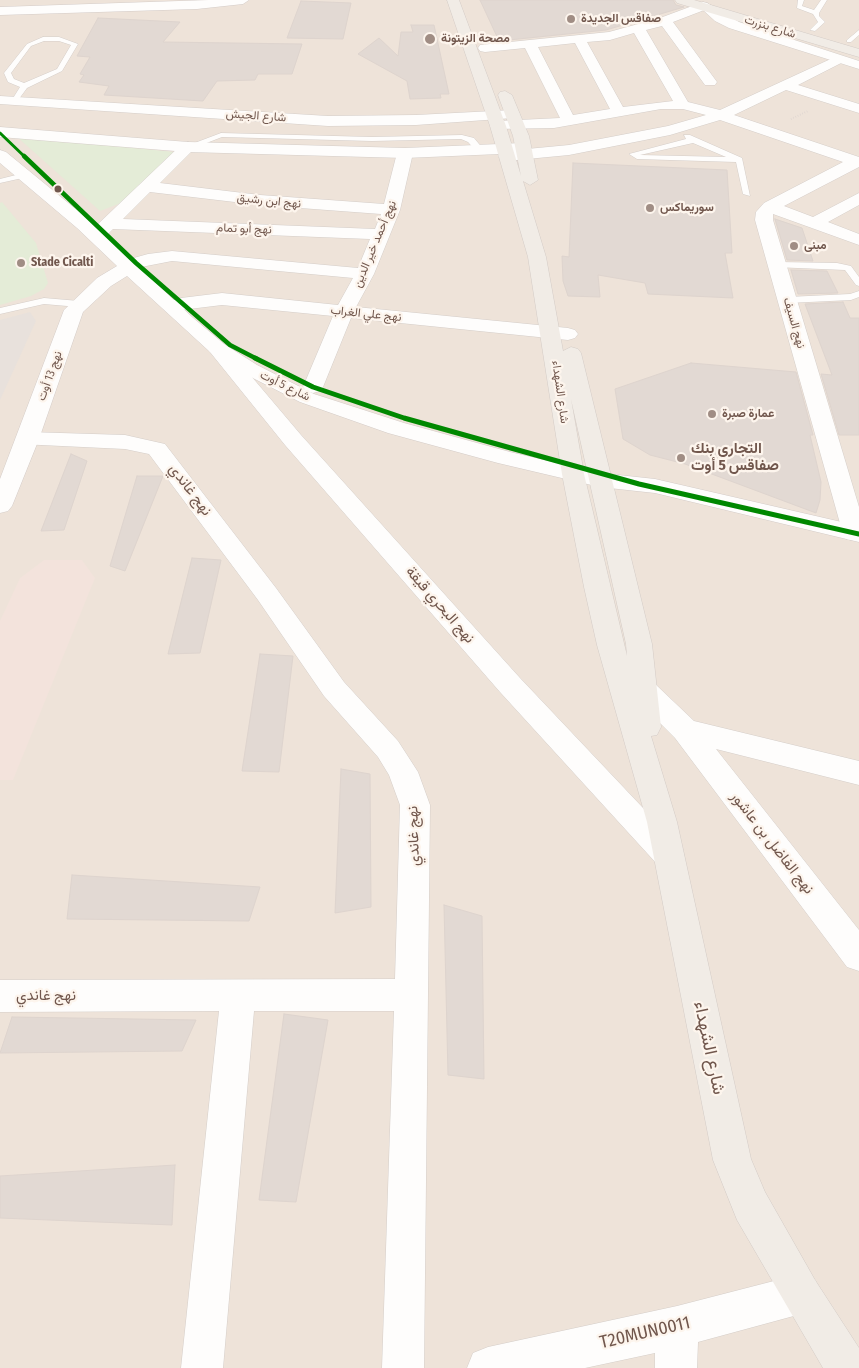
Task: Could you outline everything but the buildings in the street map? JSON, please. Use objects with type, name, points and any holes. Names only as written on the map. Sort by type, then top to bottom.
[{"type":"main road","name":"شارع بنزرت","points":[[681,0],[706,4],[854,42]]},
{"type":"main road","name":"شارع الشهداء","points":[[462,3],[492,65]]},
{"type":"main road","name":"شارع الشهداء","points":[[462,3],[505,120],[514,152],[537,257],[599,476],[629,597],[639,644],[654,788]]},
{"type":"main road","name":"شارع بنزرت","points":[[706,4],[859,53]]},
{"type":"main road","name":"شارع الشهداء","points":[[499,81],[505,120]]},
{"type":"main road","name":"شارع الشهداء","points":[[560,334],[572,469],[610,645],[654,788],[732,1160],[751,1206],[801,1294],[847,1368]]},
{"type":"street","points":[[0,11],[172,0]]},
{"type":"street","points":[[0,6],[197,5],[243,0]]},
{"type":"street","points":[[485,48],[580,41],[639,30],[706,4],[720,18],[734,25],[859,66]]},
{"type":"street","points":[[665,21],[710,82]]},
{"type":"street","points":[[639,30],[683,105]]},
{"type":"street","points":[[580,41],[619,113]]},
{"type":"street","points":[[530,45],[569,121]]},
{"type":"street","points":[[0,132],[188,147],[319,152],[405,153],[480,150],[514,152],[569,150],[670,130],[721,115],[788,86],[840,60]]},
{"type":"street","points":[[788,86],[859,109]]},
{"type":"street","name":"شارع الجيش","points":[[7,100],[328,120],[569,121],[661,106],[683,105],[721,115],[858,162]]},
{"type":"street","name":"شارع 5 أوت","points":[[0,132],[105,227],[132,265],[217,348],[250,369],[307,398],[350,413],[448,443],[572,469]]},
{"type":"street","points":[[105,227],[188,147]]},
{"type":"street","name":"نهج أحمد خير الدين","points":[[313,387],[344,312],[365,274],[391,210],[405,153]]},
{"type":"street","name":"شارع 5 أوت","points":[[0,155],[230,345],[313,387],[396,416],[572,469],[857,534]]},
{"type":"street","points":[[770,207],[858,162]]},
{"type":"street","name":"نهج ابن رشيق","points":[[147,187],[174,209],[260,200],[391,210]]},
{"type":"street","points":[[814,223],[859,198]]},
{"type":"street","points":[[249,229],[260,200]]},
{"type":"street","points":[[770,207],[859,240]]},
{"type":"street","name":"نهج السيف","points":[[770,207],[765,212],[764,220],[857,534]]},
{"type":"street","name":"نهج أبو تمام","points":[[105,227],[174,209],[249,229],[380,234]]},
{"type":"street","name":"نهج 13 أوت","points":[[0,506],[28,439],[74,310],[104,282],[132,265],[154,258],[172,256],[365,274]]},
{"type":"street","name":"نهج علي الغراب","points":[[181,304],[222,299],[560,334]]},
{"type":"street","name":"نهج البحري قيقة","points":[[217,348],[292,440],[510,685],[668,855]]},
{"type":"street","name":"نهج غاندي","points":[[0,996],[412,995],[415,804],[403,772],[388,749],[334,689],[244,562],[166,459],[157,450],[125,442],[28,439]]},
{"type":"street","points":[[835,462],[859,464]]},
{"type":"street","name":"نهج الفاضل بن عاشور","points":[[644,689],[685,730],[859,956]]},
{"type":"street","points":[[685,730],[859,773]]},
{"type":"street","points":[[202,1368],[238,995]]},
{"type":"street","points":[[403,1368],[412,995]]},
{"type":"street","name":"T20MUN0011","points":[[488,1368],[677,1327],[801,1294]]},
{"type":"street","points":[[676,1368],[677,1327]]},
{"type":"lane","points":[[801,0],[799,7],[816,13]]},
{"type":"lane","points":[[813,30],[822,22],[816,17],[816,13],[824,0]]},
{"type":"lane","points":[[854,42],[859,32]]},
{"type":"lane","points":[[7,100],[24,86],[60,70],[75,44],[59,39],[43,39],[29,45],[7,73],[11,80],[24,86]]},
{"type":"lane","points":[[670,130],[739,160]]},
{"type":"lane","points":[[188,147],[221,135],[372,139],[462,137],[471,140],[480,150]]},
{"type":"lane","points":[[694,140],[633,154],[637,157],[739,160]]},
{"type":"lane","points":[[739,160],[747,194]]},
{"type":"lane","points":[[0,181],[24,175]]},
{"type":"lane","points":[[777,265],[837,266],[848,268],[859,283]]},
{"type":"lane","points":[[788,300],[852,297],[859,294]]},
{"type":"lane","points":[[0,311],[44,302],[79,304]]},
{"type":"path","points":[[768,131],[830,100]]},
{"type":"shaded area","points":[[0,0],[859,0],[859,1368],[0,1368]]},
{"type":"shaded area","points":[[30,312],[36,321],[0,400],[0,320]]},
{"type":"shaded area","points":[[44,560],[82,560],[95,578],[13,780],[0,780],[0,621],[20,578]]},
{"type":"green space","points":[[16,136],[174,152],[121,203],[100,211]]},
{"type":"green space","name":"Stade Cicalti","points":[[2,202],[36,243],[48,283],[44,289],[31,296],[0,305],[0,203]]},
{"type":"transit line","points":[[0,133],[136,263],[230,345],[313,387],[404,418],[639,484],[859,534]]},
{"type":"place","name":"صفاقس الجديدة","points":[[571,19]]},
{"type":"place","name":"مصحة الزيتونة","points":[[430,39]]},
{"type":"place","name":"سوريماكس","points":[[650,208]]},
{"type":"place","name":"مبنى","points":[[794,246]]},
{"type":"place","name":"Stade Cicalti","points":[[21,263]]},
{"type":"place","name":"عمارة صبرة","points":[[712,414]]},
{"type":"place","name":"التجاري بنك صفاقس 5 أوت","points":[[681,458]]}]
